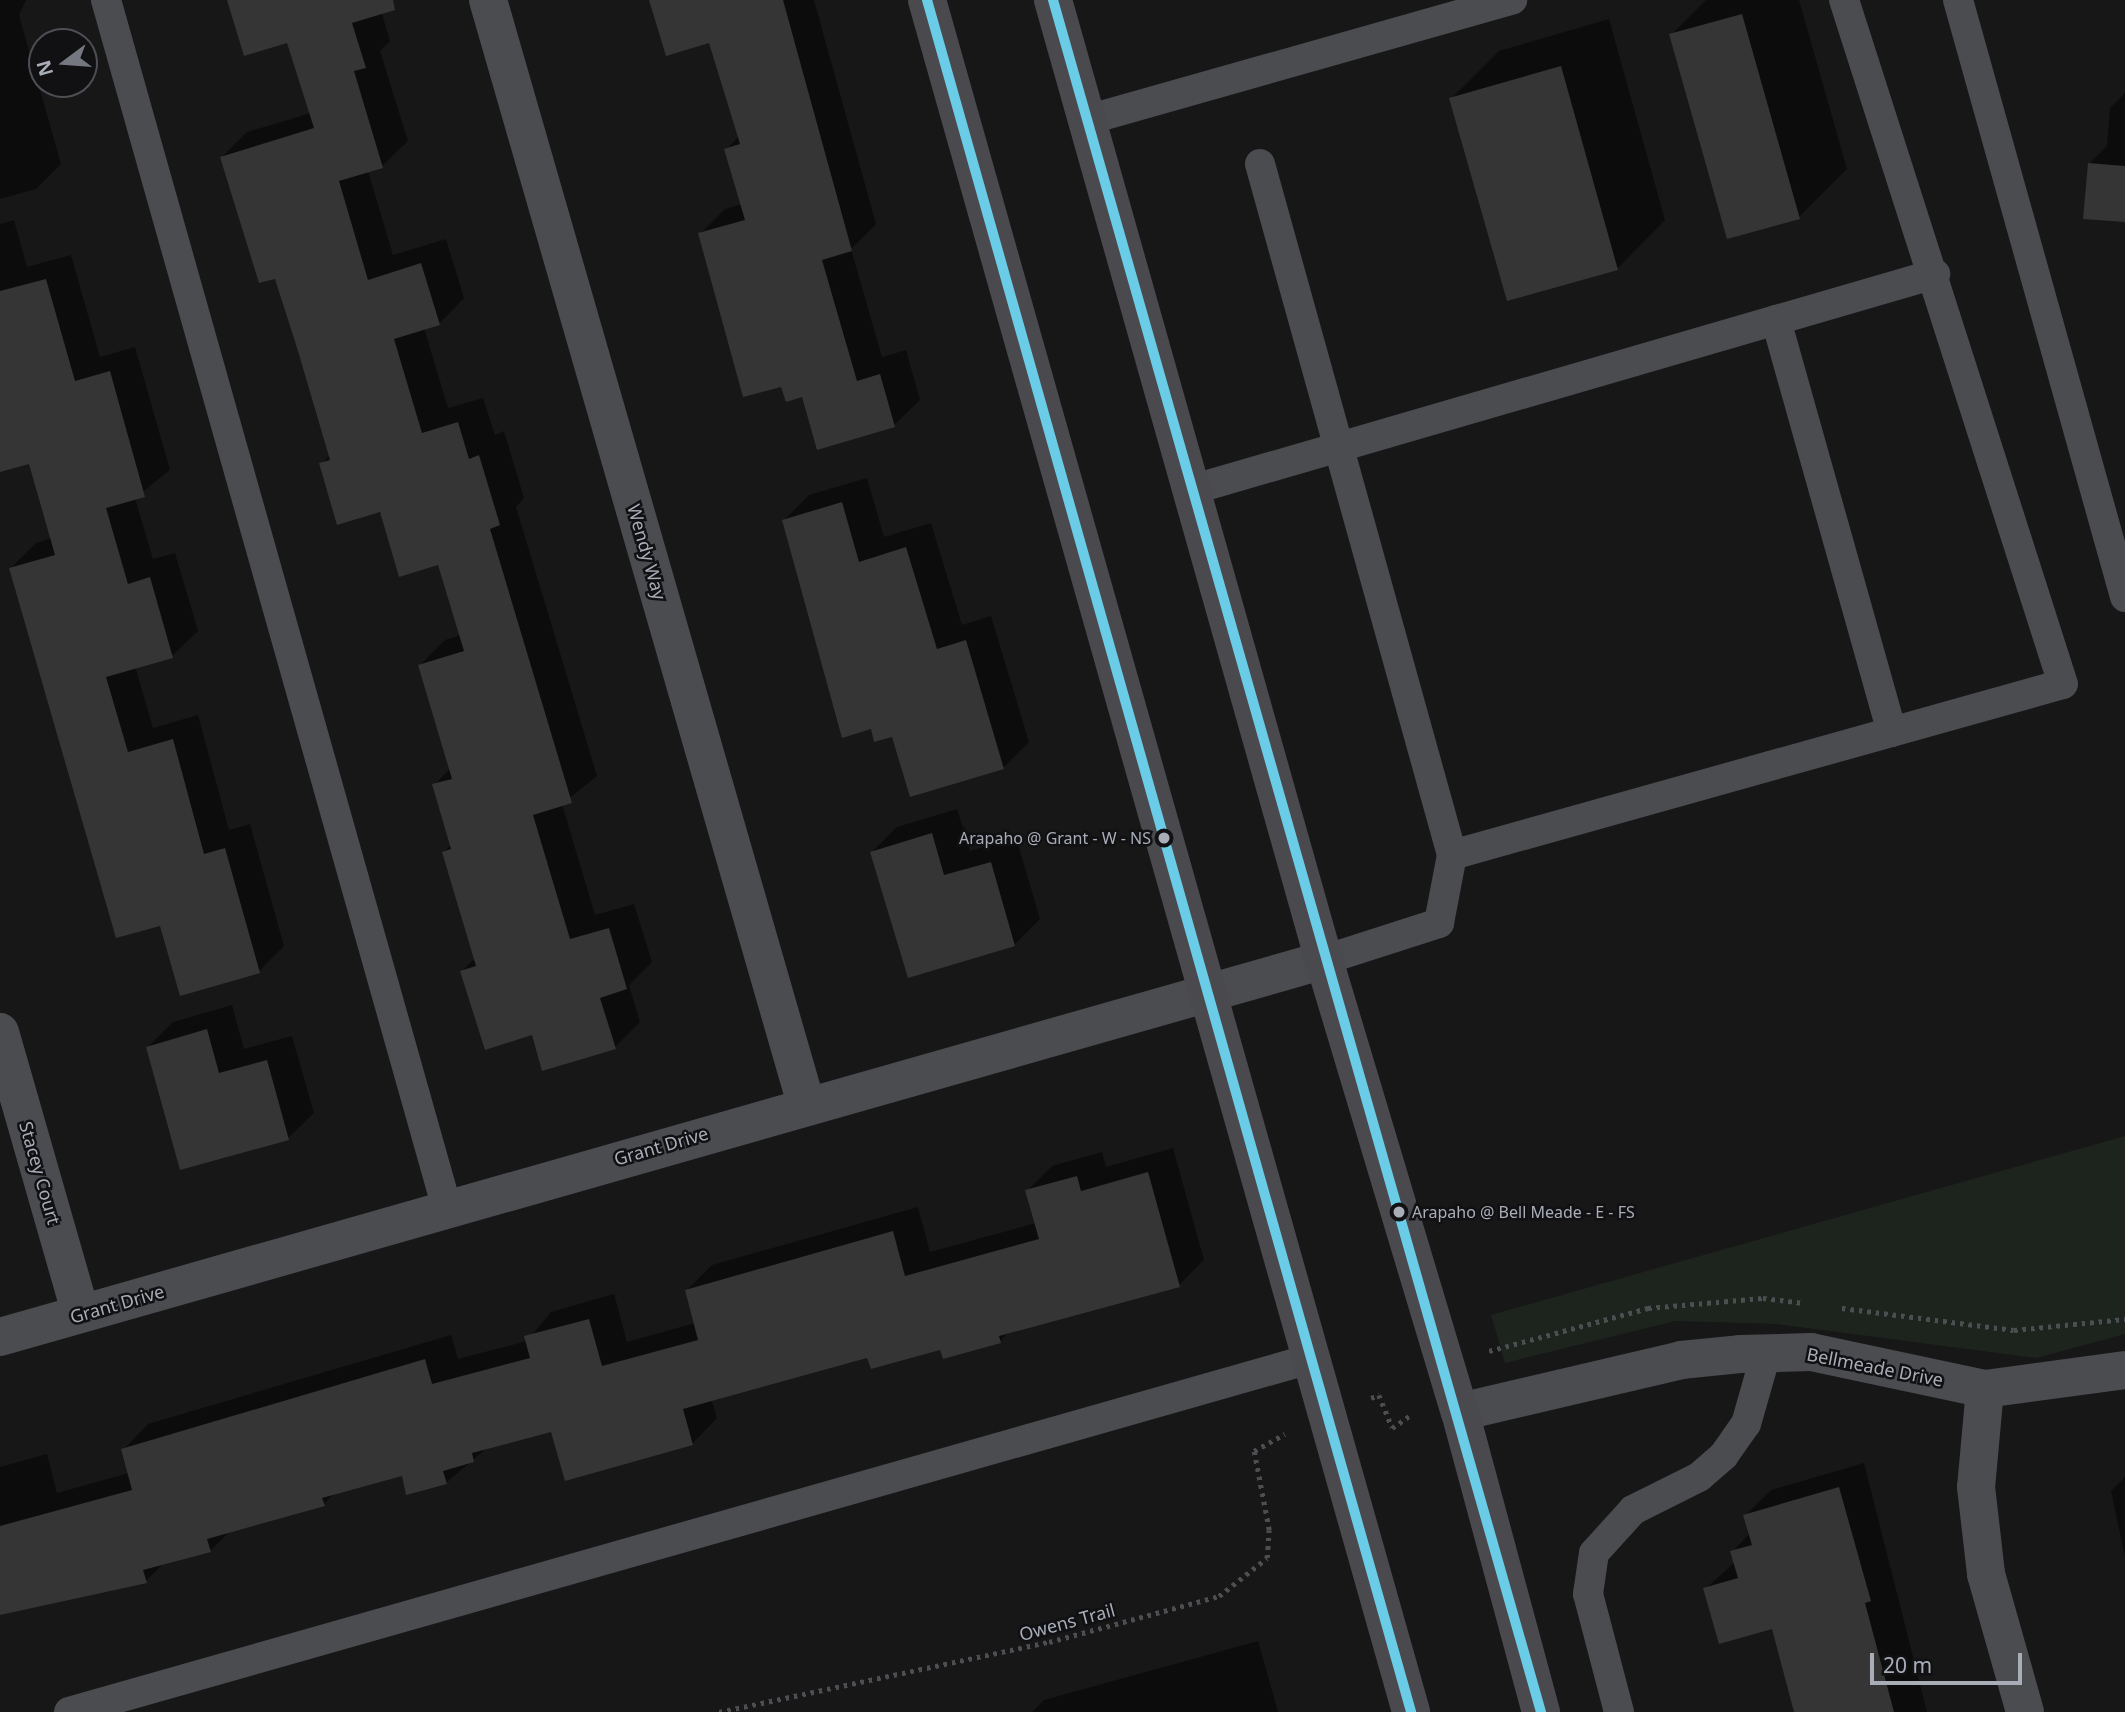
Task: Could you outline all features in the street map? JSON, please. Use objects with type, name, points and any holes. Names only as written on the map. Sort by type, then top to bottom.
[{"type":"main road","points":[[927,0],[1205,994],[1411,1712]]},
{"type":"main road","points":[[1053,0],[1324,960],[1456,1398],[1530,1703]]},
{"type":"street","name":"Wendy Way","points":[[488,0],[806,1104]]},
{"type":"street","name":"Grant Drive","points":[[0,1337],[806,1104],[1324,960]]},
{"type":"street","name":"Stacey Court","points":[[0,1032],[80,1314]]},
{"type":"street","name":"Bellmeade Drive","points":[[1456,1398],[1681,1360],[1811,1352],[1985,1389],[2125,1370]]},
{"type":"street","points":[[1985,1389],[1976,1487],[1986,1574],[2025,1712]]},
{"type":"lane","points":[[106,0],[447,1208]]},
{"type":"lane","points":[[1087,120],[1512,0]]},
{"type":"lane","points":[[1452,855],[2063,684],[1935,274],[1844,0]]},
{"type":"lane","points":[[1958,0],[2125,597]]},
{"type":"lane","points":[[1260,164],[1335,448],[1452,855],[1439,923],[1324,960]]},
{"type":"lane","points":[[1191,490],[1935,274]]},
{"type":"lane","points":[[1776,320],[1892,732]]},
{"type":"lane","points":[[1619,1712],[1588,1594],[1594,1553],[1633,1510],[1699,1477],[1724,1455],[1746,1424],[1766,1354]]},
{"type":"lane","points":[[69,1712],[1310,1359]]},
{"type":"path","points":[[1327,1417],[1379,1395],[1392,1428],[1456,1398],[1495,1346]]},
{"type":"path","name":"Owens Trail","points":[[719,1712],[1049,1642],[1219,1596],[1267,1558],[1269,1530],[1254,1451],[1284,1434],[1327,1417]]},
{"type":"shaded area","points":[[2125,1136],[2125,1334],[2036,1358],[1777,1324],[1675,1321],[1505,1363],[1491,1315]]},
{"type":"building","points":[[227,0],[393,0],[395,10],[352,23],[366,68],[354,71],[383,168],[339,181],[368,280],[421,263],[440,325],[394,339],[422,433],[458,422],[469,459],[479,455],[500,525],[490,529],[572,803],[533,815],[570,939],[609,928],[627,989],[600,998],[616,1049],[542,1071],[532,1035],[485,1050],[460,971],[476,966],[442,852],[451,849],[432,784],[452,779],[418,665],[464,651],[438,565],[399,577],[380,512],[337,525],[319,463],[330,460],[298,351],[275,279],[259,283],[220,157],[314,128],[287,43],[244,56]]},
{"type":"building","points":[[649,0],[783,0],[852,251],[822,260],[857,381],[880,374],[895,427],[817,450],[802,397],[786,402],[781,387],[743,397],[698,233],[745,220],[724,149],[740,144],[709,43],[666,56]]},
{"type":"building","points":[[1742,14],[1800,219],[1727,239],[1669,34]]},
{"type":"building","points":[[1561,66],[1618,270],[1507,301],[1449,98]]},
{"type":"building","points":[[2088,163],[2125,166],[2125,222],[2083,219]]},
{"type":"building","points":[[46,279],[75,381],[110,371],[145,497],[106,508],[128,584],[150,577],[173,658],[106,677],[128,752],[173,739],[204,854],[225,848],[260,973],[180,996],[160,926],[116,938],[9,568],[55,555],[29,464],[0,472],[0,291]]},
{"type":"building","points":[[842,502],[859,562],[906,547],[937,649],[966,640],[1004,769],[910,797],[892,737],[874,742],[871,729],[842,738],[782,520]]},
{"type":"building","points":[[932,833],[944,875],[991,862],[1015,946],[908,978],[870,852]]},
{"type":"building","points":[[207,1029],[219,1073],[267,1060],[289,1140],[180,1170],[146,1047]]},
{"type":"building","points":[[1148,1172],[1180,1287],[999,1336],[1001,1343],[943,1359],[940,1350],[871,1369],[867,1358],[683,1409],[693,1445],[565,1481],[551,1432],[472,1453],[474,1462],[443,1471],[447,1484],[406,1495],[402,1476],[322,1498],[325,1506],[207,1539],[211,1552],[143,1570],[147,1583],[0,1615],[0,1526],[132,1490],[121,1449],[425,1359],[432,1384],[530,1358],[524,1336],[589,1319],[602,1366],[698,1340],[685,1290],[893,1231],[905,1276],[1039,1239],[1025,1190],[1077,1176],[1081,1191]]},
{"type":"building","points":[[1839,1487],[1871,1601],[1865,1603],[1894,1712],[1794,1712],[1772,1629],[1719,1644],[1703,1588],[1738,1578],[1730,1551],[1752,1545],[1743,1515]]},
{"type":"transit line","points":[[927,0],[1411,1712]]},
{"type":"transit line","points":[[1053,0],[1541,1712]]},
{"type":"place","name":"Arapaho @ Grant - W - NS","points":[[1164,838]]},
{"type":"place","name":"Arapaho @ Bell Meade - E - FS","points":[[1399,1212]]}]
